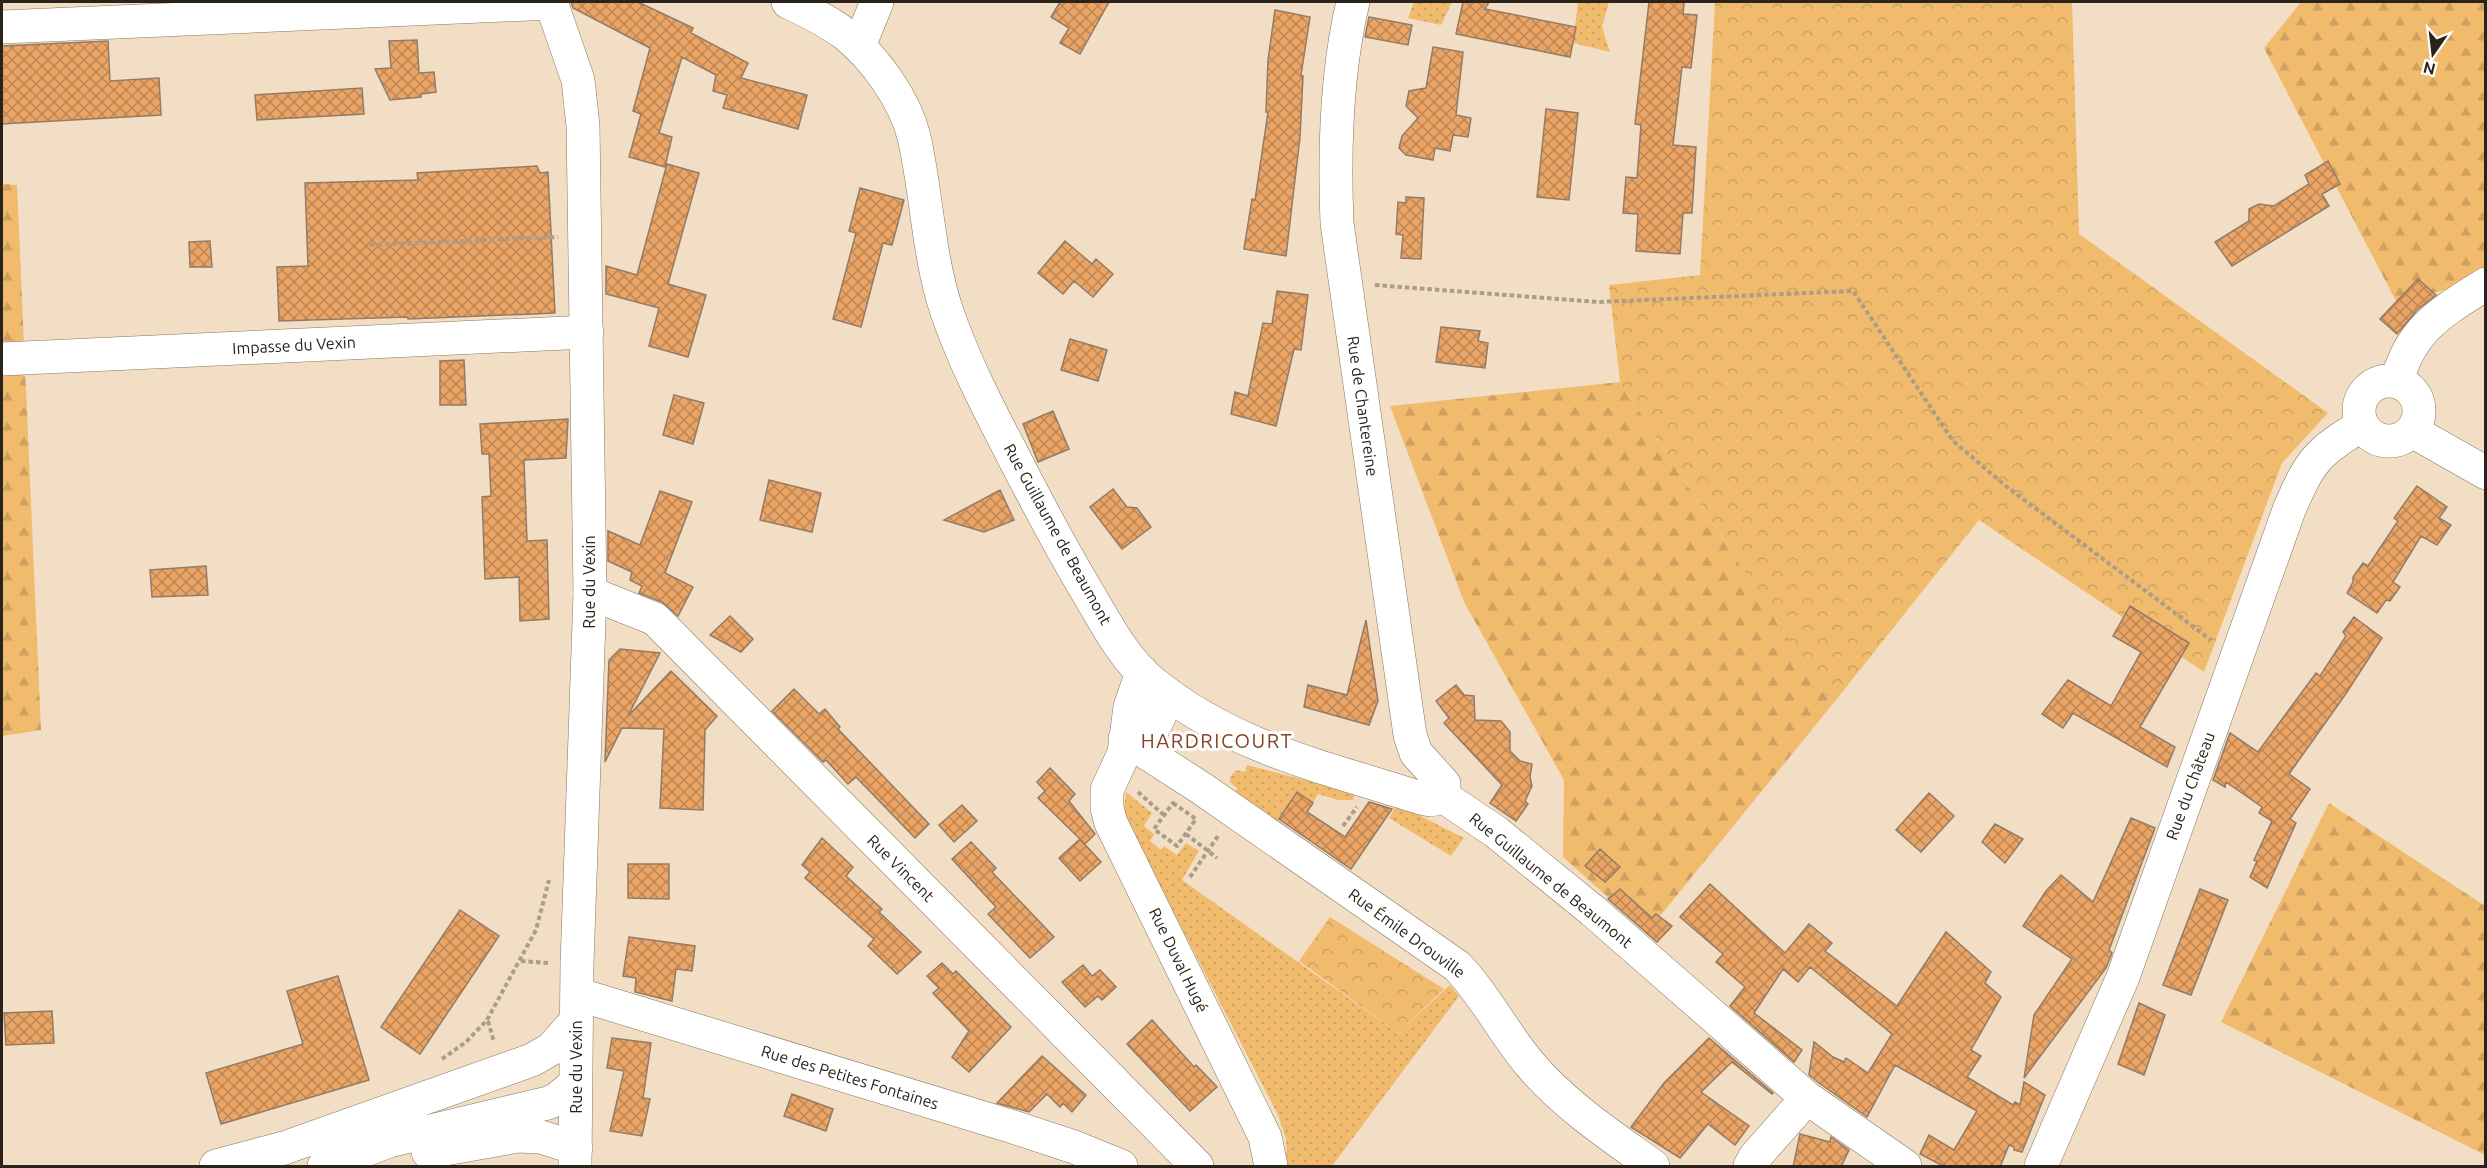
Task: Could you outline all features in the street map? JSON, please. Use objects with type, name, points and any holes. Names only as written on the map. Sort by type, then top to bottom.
[{"type":"street","points":[[2,27],[551,2]]},
{"type":"street","name":"Rue du Vexin","points":[[551,2],[581,94],[587,332],[590,593],[581,849],[575,1157]]},
{"type":"street","name":"Rue Guillaume de Beaumont","points":[[788,2],[842,32],[859,46],[890,87],[906,113],[913,135],[943,296],[969,370],[1067,558],[1119,643],[1142,672],[1168,694],[1239,737],[1282,755],[1421,798],[1430,800],[1444,797],[1496,832],[1593,911],[1807,1098],[1905,1167]]},
{"type":"street","points":[[859,46],[877,2]]},
{"type":"street","name":"Rue de Chantereine","points":[[1353,2],[1339,96],[1335,175],[1337,223],[1410,735],[1416,753],[1444,784],[1444,797]]},
{"type":"street","points":[[2397,381],[2410,345],[2427,324],[2486,284]]},
{"type":"street","name":"Impasse du Vexin","points":[[2,359],[587,332]]},
{"type":"street","points":[[2397,381],[2411,389],[2418,401],[2420,415],[2412,431],[2399,440],[2385,441],[2372,435],[2362,425],[2359,411],[2364,393],[2380,382],[2397,381]]},
{"type":"street","name":"Rue du Château","points":[[2041,1167],[2123,977],[2289,510],[2309,467],[2327,447],[2362,425]]},
{"type":"street","points":[[2412,431],[2486,473]]},
{"type":"street","name":"Rue Vincent","points":[[590,593],[655,619],[1197,1167]]},
{"type":"street","name":"Rue Duval Hugé","points":[[1142,672],[1130,707],[1128,746],[1107,790],[1107,808],[1111,823],[1265,1137],[1271,1167]]},
{"type":"street","name":"Rue Duval Hugé","points":[[1128,746],[1147,737],[1155,727],[1168,694]]},
{"type":"street","name":"Rue Émile Drouville","points":[[1128,746],[1235,812],[1457,966],[1478,989],[1528,1062],[1551,1088],[1653,1167]]},
{"type":"street","points":[[216,1167],[284,1148],[532,1060],[552,1048],[577,1008]]},
{"type":"street","name":"Rue des Petites Fontaines","points":[[577,1008],[1010,1126],[1074,1147],[1121,1167]]},
{"type":"street","points":[[324,1167],[389,1141],[548,1103],[576,1083],[553,1066],[532,1060]]},
{"type":"street","points":[[1750,1167],[1755,1157],[1807,1098]]},
{"type":"street","points":[[342,1167],[518,1136],[541,1137],[575,1157]]},
{"type":"path","points":[[370,245],[585,236]]},
{"type":"path","points":[[1345,283],[1598,302],[1853,291],[1953,441],[2007,487],[2236,659]]},
{"type":"path","points":[[1173,803],[1196,819],[1186,834],[1177,846],[1154,829],[1173,803]]},
{"type":"path","points":[[1190,877],[1235,812]]},
{"type":"path","points":[[1186,834],[1217,858]]},
{"type":"path","points":[[437,1063],[466,1042],[488,1020],[536,930],[551,870],[581,849]]},
{"type":"path","points":[[521,961],[549,963]]},
{"type":"path","points":[[488,1020],[494,1043]]},
{"type":"green space","points":[[1414,2],[1452,2],[1441,25],[1408,18]]},
{"type":"green space","points":[[1578,2],[1609,2],[1602,27],[1610,52],[1573,43]]},
{"type":"green space","points":[[1715,2],[2072,2],[2079,234],[2328,413],[2282,463],[2204,672],[1979,520],[1832,705],[1620,382],[1609,285],[1700,275]]},
{"type":"green space","points":[[2301,2],[2485,2],[2485,281],[2396,301],[2264,48]]},
{"type":"green space","points":[[2,184],[17,185],[41,730],[2,736]]},
{"type":"green space","points":[[1620,382],[1832,705],[1647,932],[1563,857],[1564,780],[1464,602],[1390,406]]},
{"type":"green space","points":[[1247,765],[1355,793],[1353,800],[1338,800],[1318,794],[1313,803],[1297,793],[1277,823],[1234,795],[1237,788],[1230,782],[1230,777],[1236,770],[1245,772]]},
{"type":"green space","points":[[1126,792],[1152,813],[1144,826],[1154,834],[1150,841],[1161,850],[1164,846],[1177,855],[1186,843],[1199,851],[1182,880],[1398,1033],[1450,985],[1459,996],[1332,1166],[1287,1166],[1286,1139],[1278,1115],[1125,818]]},
{"type":"green space","points":[[2329,803],[2485,906],[2485,1155],[2221,1022]]},
{"type":"green space","points":[[1397,804],[1464,838],[1451,856],[1389,818]]},
{"type":"green space","points":[[1330,917],[1444,989],[1398,1033],[1299,961]]},
{"type":"building","points":[[571,2],[638,2],[693,28],[691,33],[748,63],[741,78],[807,95],[798,129],[723,108],[727,95],[713,91],[716,75],[682,57],[659,133],[672,137],[665,167],[629,157],[641,114],[633,111],[650,48],[573,8]]},
{"type":"building","points":[[1060,2],[1109,2],[1080,54],[1060,43],[1069,28],[1051,17]]},
{"type":"building","points":[[1463,2],[1489,2],[1485,9],[1576,27],[1570,57],[1456,34]]},
{"type":"building","points":[[1649,2],[1684,2],[1683,14],[1697,15],[1691,68],[1682,67],[1673,145],[1696,147],[1692,213],[1683,213],[1680,254],[1636,251],[1638,214],[1623,213],[1626,177],[1637,178],[1641,125],[1635,124]]},
{"type":"building","points":[[1275,10],[1310,17],[1301,75],[1303,76],[1300,137],[1286,256],[1244,249],[1252,199],[1255,200],[1268,112],[1266,112],[1268,60]]},
{"type":"building","points":[[1369,17],[1412,25],[1408,45],[1365,37]]},
{"type":"building","points":[[417,40],[419,73],[434,72],[436,92],[421,94],[421,97],[390,100],[375,69],[391,68],[389,41]]},
{"type":"building","points":[[108,41],[110,81],[159,78],[161,115],[2,124],[2,46]]},
{"type":"building","points":[[1433,47],[1463,52],[1456,115],[1471,118],[1468,137],[1453,135],[1450,151],[1435,148],[1433,160],[1406,155],[1399,148],[1402,136],[1418,118],[1406,106],[1409,91],[1426,88]]},
{"type":"building","points":[[362,88],[364,114],[257,120],[255,95]]},
{"type":"building","points":[[1546,109],[1578,113],[1569,200],[1537,197]]},
{"type":"building","points":[[2328,161],[2340,184],[2322,194],[2329,206],[2232,266],[2215,242],[2249,221],[2249,209],[2259,204],[2274,206],[2309,184],[2305,175]]},
{"type":"building","points":[[667,164],[699,173],[668,284],[706,295],[688,357],[649,346],[659,308],[606,294],[606,266],[637,275]]},
{"type":"building","points":[[537,166],[540,173],[548,172],[555,313],[279,321],[277,267],[308,266],[305,183],[418,180],[417,173]]},
{"type":"building","points":[[860,188],[904,200],[892,245],[883,243],[861,327],[833,319],[856,233],[849,231]]},
{"type":"building","points":[[1406,197],[1424,198],[1421,259],[1401,258],[1403,235],[1396,234],[1398,202],[1406,203]]},
{"type":"building","points":[[210,241],[212,267],[190,267],[189,242]]},
{"type":"building","points":[[1065,241],[1092,264],[1096,259],[1113,274],[1093,297],[1074,281],[1063,294],[1038,273]]},
{"type":"building","points":[[2418,279],[2436,295],[2417,310],[2397,334],[2380,319]]},
{"type":"building","points":[[1277,291],[1308,295],[1301,350],[1294,349],[1276,426],[1231,414],[1235,392],[1248,396],[1263,323],[1272,324]]},
{"type":"building","points":[[1441,327],[1480,331],[1478,341],[1488,343],[1485,368],[1436,362]]},
{"type":"building","points":[[1070,339],[1107,350],[1098,381],[1061,370]]},
{"type":"building","points":[[464,360],[466,405],[440,405],[440,361]]},
{"type":"building","points":[[674,395],[704,403],[693,444],[663,435]]},
{"type":"building","points":[[1053,411],[1069,449],[1038,462],[1023,424]]},
{"type":"building","points":[[568,419],[566,458],[524,460],[527,541],[547,540],[549,619],[520,621],[519,577],[485,579],[482,497],[491,496],[489,454],[482,454],[480,424]]},
{"type":"building","points":[[769,480],[821,493],[812,532],[760,520]]},
{"type":"building","points":[[2417,486],[2447,507],[2439,518],[2451,525],[2437,545],[2421,536],[2393,582],[2400,587],[2390,601],[2386,600],[2377,613],[2347,593],[2353,577],[2363,563],[2368,566],[2398,521],[2394,518]]},
{"type":"building","points":[[1113,489],[1127,507],[1137,508],[1151,527],[1122,549],[1090,507]]},
{"type":"building","points":[[1000,490],[1014,520],[984,532],[944,520]]},
{"type":"building","points":[[660,491],[692,502],[665,573],[693,587],[678,616],[662,602],[639,593],[642,586],[630,580],[632,572],[608,561],[608,531],[640,545]]},
{"type":"building","points":[[206,566],[208,595],[152,597],[150,570]]},
{"type":"building","points":[[2130,606],[2189,643],[2140,727],[2175,747],[2167,767],[2073,713],[2063,728],[2042,714],[2068,680],[2111,706],[2141,652],[2113,636]]},
{"type":"building","points":[[730,616],[753,639],[741,652],[710,635]]},
{"type":"building","points":[[2354,617],[2382,638],[2289,774],[2310,789],[2290,819],[2296,823],[2267,888],[2250,877],[2257,861],[2254,860],[2272,821],[2259,813],[2262,807],[2226,782],[2225,787],[2213,780],[2230,733],[2258,752],[2316,673],[2320,676],[2346,636],[2343,632]]},
{"type":"building","points":[[1366,620],[1378,701],[1369,725],[1304,707],[1308,685],[1347,695]]},
{"type":"building","points":[[620,649],[660,653],[628,716],[671,671],[717,716],[705,730],[703,810],[660,808],[664,729],[622,728],[605,762],[609,660]]},
{"type":"building","points":[[1456,685],[1464,695],[1474,696],[1475,720],[1501,721],[1510,732],[1510,751],[1520,761],[1532,764],[1530,777],[1532,786],[1525,801],[1528,804],[1516,821],[1490,803],[1502,785],[1444,723],[1449,718],[1436,701]]},
{"type":"building","points":[[794,689],[819,714],[825,709],[840,727],[838,729],[929,824],[915,838],[856,777],[848,784],[826,760],[823,762],[772,711]]},
{"type":"building","points":[[1050,768],[1075,794],[1069,801],[1095,834],[1085,844],[1038,798],[1045,791],[1037,782]]},
{"type":"building","points":[[1297,792],[1313,803],[1307,812],[1345,837],[1369,802],[1392,809],[1351,869],[1279,819]]},
{"type":"building","points":[[1929,793],[1954,816],[1921,852],[1896,830]]},
{"type":"building","points":[[962,805],[977,821],[954,842],[939,825]]},
{"type":"building","points":[[2131,818],[2155,828],[2109,950],[2112,953],[2106,968],[2024,1078],[2034,1015],[2072,959],[2023,926],[2046,891],[2061,875],[2093,902]]},
{"type":"building","points":[[1995,824],[2023,839],[2005,863],[1982,842]]},
{"type":"building","points":[[822,838],[853,867],[846,876],[882,909],[879,912],[921,952],[897,974],[868,946],[874,939],[805,878],[810,872],[802,865]]},
{"type":"building","points":[[1080,839],[1101,862],[1080,881],[1059,858]]},
{"type":"building","points":[[971,842],[996,868],[992,872],[1054,937],[1030,958],[988,914],[996,907],[952,859]]},
{"type":"building","points":[[1600,849],[1620,867],[1605,882],[1585,866]]},
{"type":"building","points":[[628,864],[669,864],[669,899],[628,898]]},
{"type":"building","points":[[1710,884],[1785,953],[1809,924],[1832,943],[1825,951],[1897,1006],[1946,932],[1991,972],[1985,983],[2001,997],[1971,1050],[1981,1056],[1967,1077],[2013,1105],[2015,1102],[2020,1105],[2024,1082],[2045,1095],[2022,1152],[2014,1150],[2014,1147],[2009,1145],[2000,1167],[1945,1167],[1920,1154],[1929,1135],[1954,1150],[1977,1111],[1895,1065],[1867,1117],[1809,1075],[1814,1042],[1833,1057],[1844,1062],[1846,1058],[1868,1073],[1892,1034],[1810,967],[1798,982],[1783,969],[1754,1013],[1802,1050],[1794,1062],[1730,1006],[1745,987],[1716,962],[1723,954],[1680,917]]},
{"type":"building","points":[[1620,889],[1652,918],[1656,914],[1672,926],[1657,942],[1608,899]]},
{"type":"building","points":[[2200,889],[2228,900],[2191,995],[2163,985]]},
{"type":"building","points":[[460,910],[499,936],[420,1054],[381,1027]]},
{"type":"building","points":[[629,937],[695,946],[692,971],[676,969],[672,1001],[635,992],[636,978],[623,976]]},
{"type":"building","points":[[942,963],[953,974],[956,971],[1011,1027],[969,1072],[952,1057],[969,1031],[933,993],[939,988],[927,976]]},
{"type":"building","points":[[1083,965],[1092,976],[1100,970],[1116,987],[1102,1000],[1098,996],[1085,1007],[1062,982]]},
{"type":"building","points":[[338,976],[369,1080],[221,1124],[206,1073],[303,1044],[287,991]]},
{"type":"building","points":[[2139,1003],[2165,1015],[2144,1075],[2118,1064]]},
{"type":"building","points":[[52,1011],[54,1043],[6,1045],[4,1013]]},
{"type":"building","points":[[1152,1020],[1194,1067],[1196,1065],[1217,1087],[1190,1111],[1127,1044]]},
{"type":"building","points":[[612,1038],[651,1043],[643,1098],[650,1099],[642,1136],[610,1131],[624,1071],[607,1068]]},
{"type":"building","points":[[1709,1038],[1773,1093],[1732,1062],[1701,1092],[1749,1126],[1735,1145],[1708,1124],[1680,1158],[1631,1127],[1664,1083]]},
{"type":"building","points":[[1042,1056],[1086,1095],[1072,1112],[1063,1103],[1060,1107],[1047,1094],[1029,1112],[997,1103]]},
{"type":"building","points":[[792,1094],[833,1109],[826,1131],[784,1116]]},
{"type":"building","points":[[1800,1134],[1830,1142],[1831,1137],[1849,1150],[1841,1167],[1793,1167]]},
{"type":"district","name":"HARDRICOURT","points":[[1217,741]]}]
